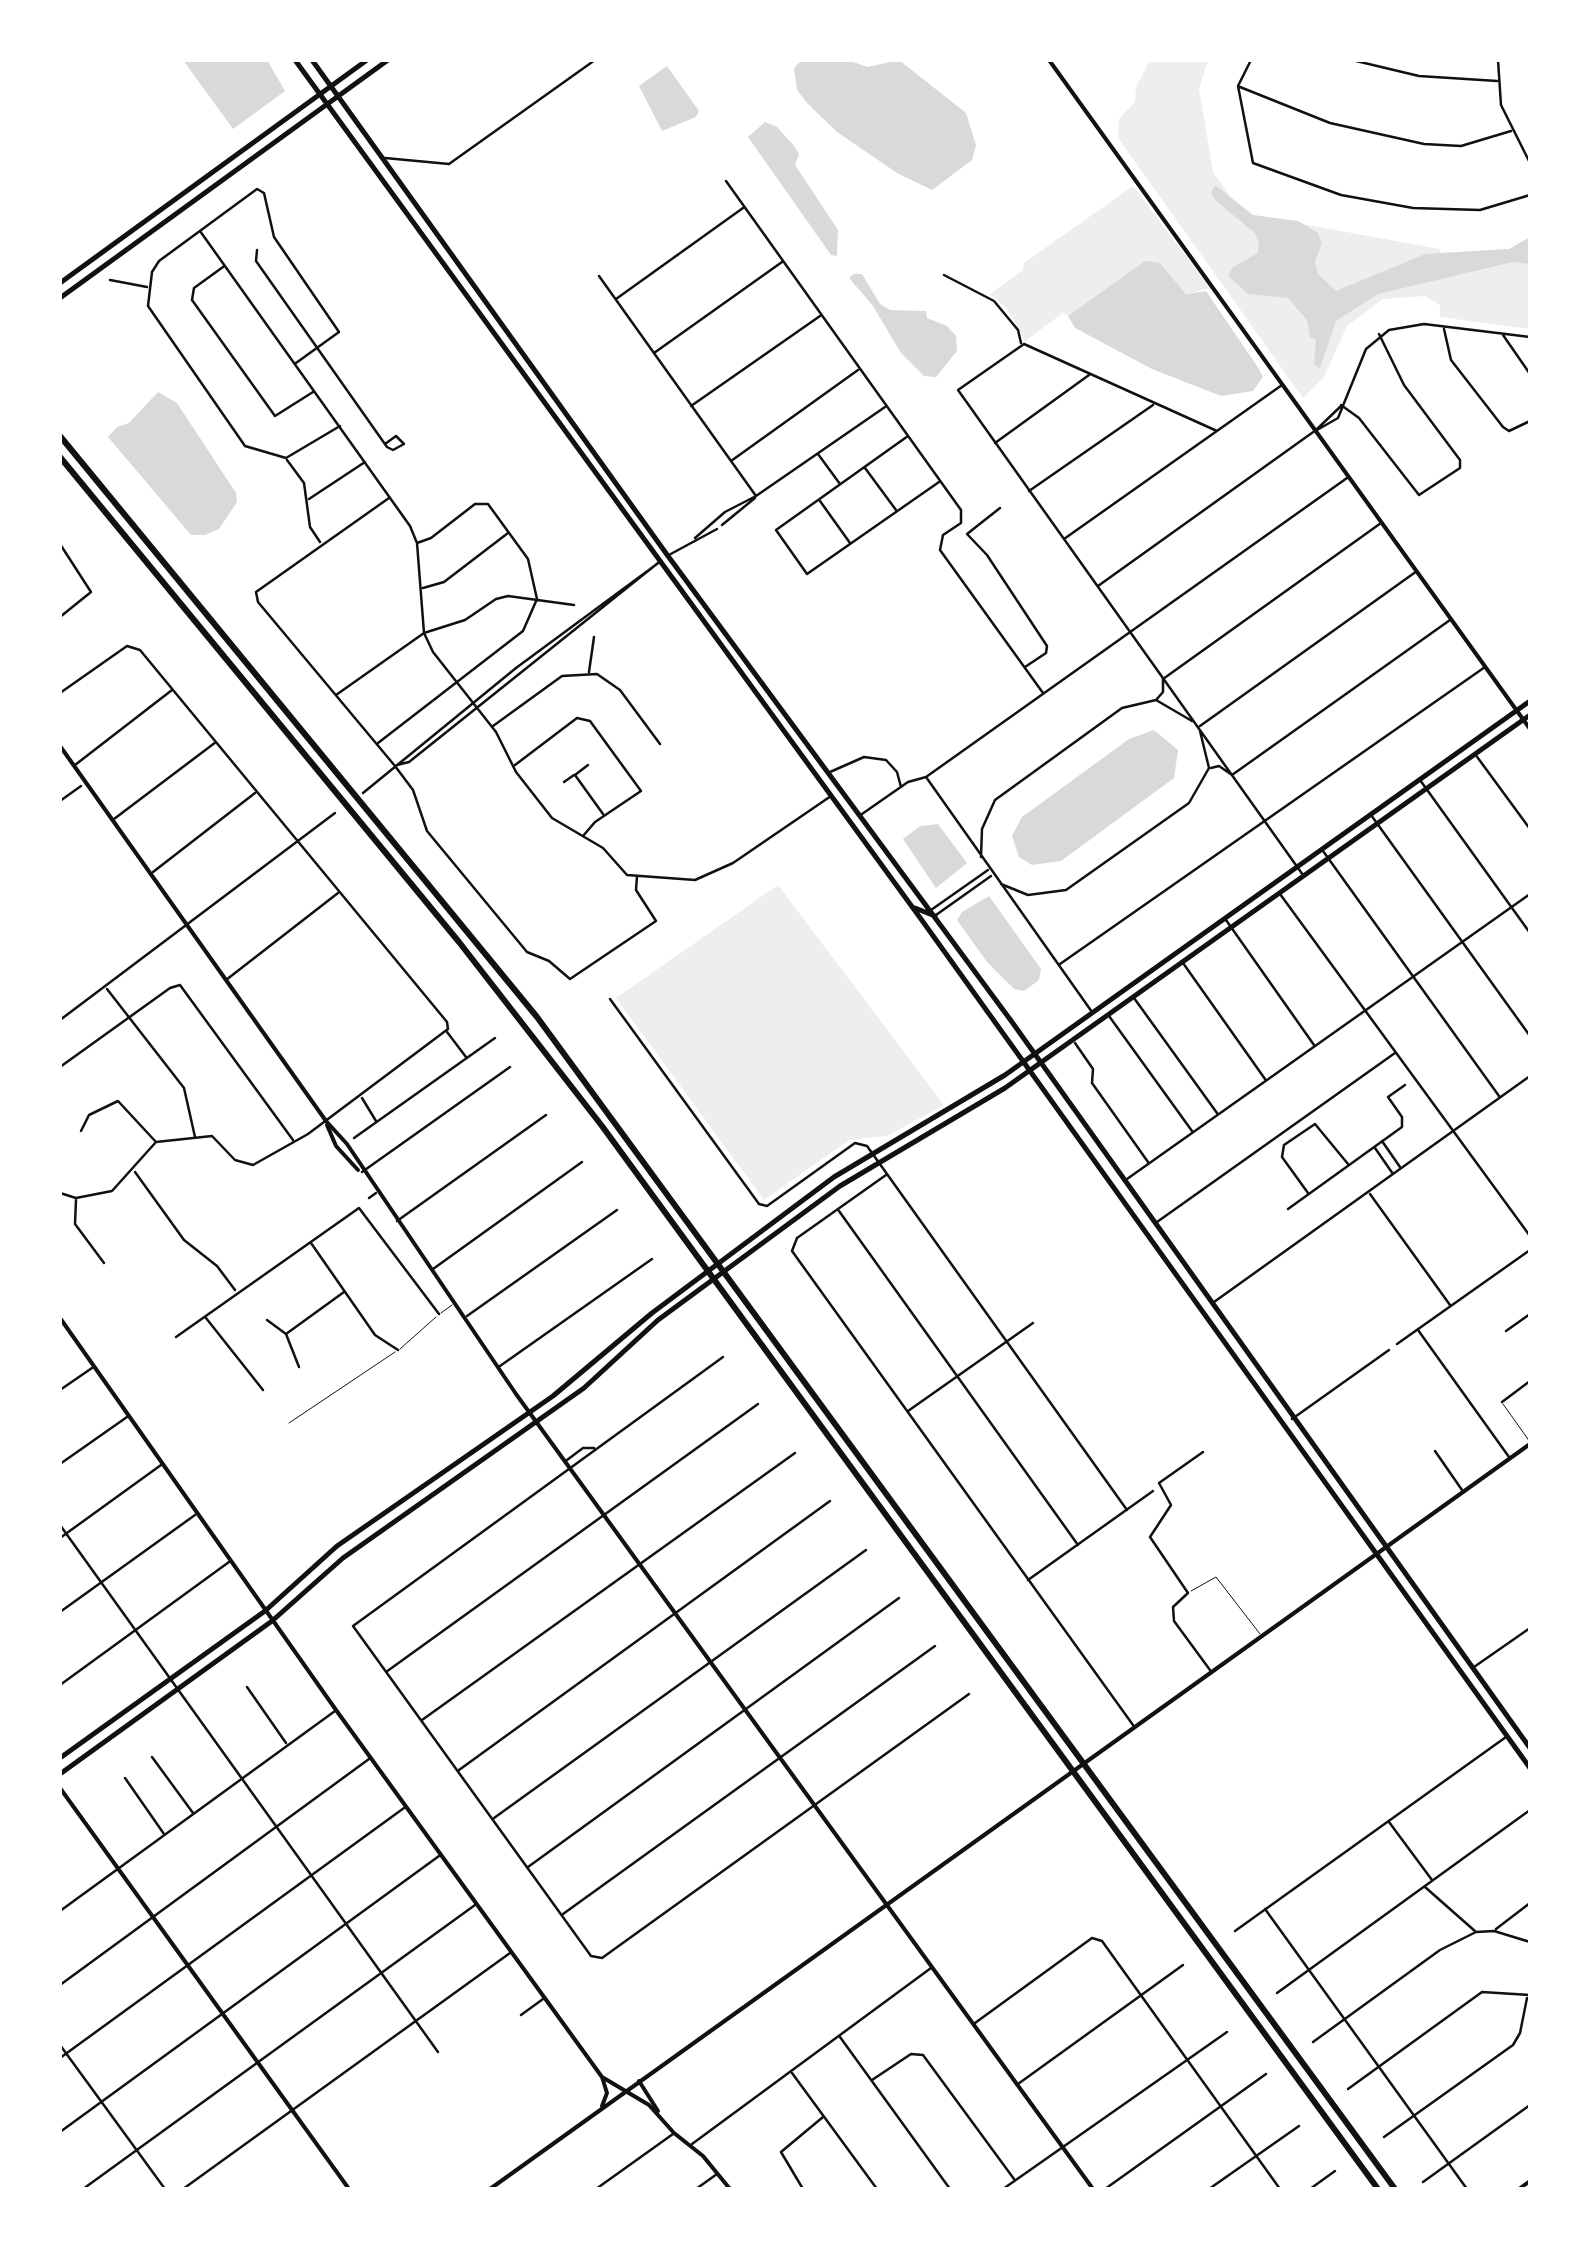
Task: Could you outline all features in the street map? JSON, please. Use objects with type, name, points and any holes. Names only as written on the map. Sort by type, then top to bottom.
[{"type":"highway","points":[[60,436],[537,1017],[1395,2189]]},
{"type":"highway","points":[[60,457],[527,1028],[1378,2189]]},
{"type":"main road","points":[[295,60],[911,906],[1530,1768]]},
{"type":"main road","points":[[312,60],[668,556],[1042,1062],[1292,1419],[1530,1748]]},
{"type":"main road","points":[[60,282],[367,60]]},
{"type":"main road","points":[[60,298],[388,60]]},
{"type":"main road","points":[[425,242],[446,246]]},
{"type":"main road","points":[[498,340],[501,337],[514,341]]},
{"type":"main road","points":[[564,432],[582,436]]},
{"type":"main road","points":[[60,1758],[265,1611],[336,1546],[531,1412],[872,1153],[1023,1062],[1530,701]]},
{"type":"main road","points":[[737,1256],[877,1162],[1030,1071],[1527,718]]},
{"type":"main road","points":[[911,906],[933,913]]},
{"type":"main road","points":[[1106,1177],[1124,1178]]},
{"type":"main road","points":[[60,1774],[272,1620],[343,1558],[584,1388],[698,1284]]},
{"type":"main road","points":[[1193,1299],[1211,1304]]},
{"type":"main road","points":[[1217,1332],[1234,1336]]},
{"type":"main road","points":[[1276,1416],[1292,1419]]},
{"type":"main road","points":[[1292,1438],[1307,1440]]},
{"type":"main road","points":[[1455,1664],[1473,1667]]},
{"type":"main road","points":[[1507,1736],[1524,1740]]},
{"type":"street","points":[[382,158],[449,164],[595,60]]},
{"type":"street","points":[[1049,60],[1517,711],[1527,718],[1530,729]]},
{"type":"street","points":[[1250,60],[1238,86],[1250,160],[1300,183],[1413,208],[1480,210],[1530,195]]},
{"type":"street","points":[[1352,60],[1419,76],[1497,81]]},
{"type":"street","points":[[1498,60],[1497,81],[1511,131],[1530,163]]},
{"type":"street","points":[[1238,86],[1330,123],[1424,144],[1461,146],[1511,131]]},
{"type":"street","points":[[726,182],[954,499],[963,516],[943,536],[940,550],[1043,693]]},
{"type":"street","points":[[295,364],[339,332],[274,237],[264,193],[257,190],[159,261],[148,287],[154,319],[239,440],[255,452],[286,458],[340,426]]},
{"type":"street","points":[[616,299],[744,207]]},
{"type":"street","points":[[200,231],[366,462],[418,543],[424,633],[552,818],[604,848],[622,872],[696,880],[710,876],[831,796]]},
{"type":"street","points":[[257,250],[256,261],[385,444]]},
{"type":"street","points":[[654,352],[783,261]]},
{"type":"street","points":[[226,266],[194,288],[192,300],[276,416],[314,392]]},
{"type":"street","points":[[944,275],[994,301],[1018,330],[1022,344]]},
{"type":"street","points":[[599,276],[756,496]]},
{"type":"street","points":[[110,280],[148,287]]},
{"type":"street","points":[[692,406],[821,315]]},
{"type":"street","points":[[1097,587],[1334,417],[1366,349],[1379,334],[1402,325],[1530,337]]},
{"type":"street","points":[[1443,328],[1451,360],[1503,427],[1510,431],[1530,421]]},
{"type":"street","points":[[1341,406],[1360,418],[1419,495],[1460,468],[1460,460],[1404,384],[1379,334]]},
{"type":"street","points":[[1503,335],[1530,374]]},
{"type":"street","points":[[1022,344],[1217,431]]},
{"type":"street","points":[[1022,344],[958,390],[1304,876]]},
{"type":"street","points":[[730,461],[860,369]]},
{"type":"street","points":[[995,443],[1090,374]]},
{"type":"street","points":[[1063,540],[1283,384]]},
{"type":"street","points":[[1029,491],[1154,404]]},
{"type":"street","points":[[363,792],[658,563],[719,527],[756,496],[886,406]]},
{"type":"street","points":[[908,436],[776,530],[807,574],[940,481]]},
{"type":"street","points":[[817,453],[840,484]]},
{"type":"street","points":[[286,458],[304,484],[310,527],[322,544]]},
{"type":"street","points":[[308,499],[366,462]]},
{"type":"street","points":[[864,467],[896,512]]},
{"type":"street","points":[[860,815],[902,788],[926,778],[1349,476]]},
{"type":"street","points":[[693,540],[721,514],[756,496]]},
{"type":"street","points":[[390,497],[256,592],[258,602],[395,766],[413,790],[423,826],[523,950],[549,961],[566,978],[577,976],[656,922],[636,890],[637,876]]},
{"type":"street","points":[[819,500],[851,544]]},
{"type":"street","points":[[377,744],[522,631],[537,599],[534,572],[488,504],[480,502],[418,543]]},
{"type":"street","points":[[1000,508],[967,534],[988,555],[1047,646],[1046,652],[1025,668]]},
{"type":"street","points":[[721,514],[726,522]]},
{"type":"street","points":[[1163,679],[1382,522]]},
{"type":"street","points":[[422,588],[444,582],[508,533]]},
{"type":"street","points":[[60,545],[91,592],[60,617]]},
{"type":"street","points":[[395,766],[409,762],[658,563]]},
{"type":"street","points":[[1198,726],[1417,572]]},
{"type":"street","points":[[336,694],[424,633],[464,620],[496,599],[574,604]]},
{"type":"street","points":[[1232,774],[1451,619]]},
{"type":"street","points":[[588,673],[594,637]]},
{"type":"street","points":[[60,693],[127,646],[140,650],[447,1022],[447,1032],[467,1058]]},
{"type":"street","points":[[1060,964],[1485,666]]},
{"type":"street","points":[[492,728],[562,676],[588,673],[610,679],[660,744]]},
{"type":"street","points":[[981,856],[986,814],[1007,790],[1122,708],[1156,700],[1163,692],[1163,679]]},
{"type":"street","points":[[74,766],[173,689]]},
{"type":"street","points":[[1001,884],[1028,895],[1066,890],[1189,803],[1209,768],[1198,726],[1181,711],[1156,700]]},
{"type":"street","points":[[514,766],[581,717],[590,721],[640,791],[583,836]]},
{"type":"street","points":[[114,820],[217,740]]},
{"type":"street","points":[[60,746],[326,1121],[347,1144],[376,1193],[498,1367],[1093,2189]]},
{"type":"street","points":[[1475,754],[1530,829]]},
{"type":"street","points":[[829,773],[864,757],[886,760],[897,772],[902,788]]},
{"type":"street","points":[[564,782],[588,766]]},
{"type":"street","points":[[1209,768],[1219,766],[1232,774]]},
{"type":"street","points":[[576,774],[604,816]]},
{"type":"street","points":[[926,778],[1092,1013]]},
{"type":"street","points":[[1420,780],[1530,932]]},
{"type":"street","points":[[60,801],[81,786]]},
{"type":"street","points":[[153,872],[256,792]]},
{"type":"street","points":[[60,1020],[184,932],[336,813]]},
{"type":"street","points":[[1371,815],[1530,1036]]},
{"type":"street","points":[[1322,850],[1500,1098]]},
{"type":"street","points":[[933,913],[989,869]]},
{"type":"street","points":[[933,913],[993,874]]},
{"type":"street","points":[[226,980],[340,892]]},
{"type":"street","points":[[1279,893],[1530,1236]]},
{"type":"street","points":[[1124,1178],[1530,894]]},
{"type":"street","points":[[1225,919],[1315,1046]]},
{"type":"street","points":[[1183,962],[1266,1080]]},
{"type":"street","points":[[60,1067],[180,985],[294,1141]]},
{"type":"street","points":[[106,988],[184,1088],[195,1137]]},
{"type":"street","points":[[1134,998],[1218,1115]]},
{"type":"street","points":[[610,1000],[759,1204],[766,1206],[861,1141],[1127,1510]]},
{"type":"street","points":[[1109,1015],[1193,1132]]},
{"type":"street","points":[[60,1193],[76,1198],[112,1191],[156,1142],[195,1137],[219,1139],[235,1160],[252,1164],[326,1121],[447,1032]]},
{"type":"street","points":[[354,1138],[495,1038]]},
{"type":"street","points":[[1073,1040],[1093,1069],[1092,1083],[1149,1163]]},
{"type":"street","points":[[1155,1223],[1396,1052]]},
{"type":"street","points":[[362,1172],[510,1067]]},
{"type":"street","points":[[1211,1304],[1530,1076]]},
{"type":"street","points":[[1288,1209],[1402,1127],[1402,1117],[1388,1098],[1405,1085]]},
{"type":"street","points":[[360,1096],[377,1122]]},
{"type":"street","points":[[81,1131],[89,1115],[118,1101],[156,1142]]},
{"type":"street","points":[[396,1221],[546,1116]]},
{"type":"street","points":[[326,1121],[336,1146],[362,1172]]},
{"type":"street","points":[[1308,1194],[1282,1156],[1284,1146],[1315,1124],[1349,1165]]},
{"type":"street","points":[[1382,1141],[1401,1168]]},
{"type":"street","points":[[1374,1147],[1393,1174]]},
{"type":"street","points":[[432,1270],[582,1162]]},
{"type":"street","points":[[134,1170],[184,1240],[217,1266],[237,1293]]},
{"type":"street","points":[[887,1174],[791,1244],[792,1252],[1132,1725]]},
{"type":"street","points":[[1369,1192],[1451,1306]]},
{"type":"street","points":[[369,1198],[376,1193]]},
{"type":"street","points":[[76,1198],[75,1224],[104,1263]]},
{"type":"street","points":[[176,1337],[359,1208],[366,1212],[439,1314]]},
{"type":"street","points":[[464,1318],[617,1210]]},
{"type":"street","points":[[838,1210],[1078,1545]]},
{"type":"street","points":[[310,1241],[375,1336],[398,1350]]},
{"type":"street","points":[[1397,1344],[1530,1250]]},
{"type":"street","points":[[498,1367],[652,1259]]},
{"type":"street","points":[[286,1334],[345,1291]]},
{"type":"street","points":[[1506,1331],[1530,1314]]},
{"type":"street","points":[[206,1316],[263,1390]]},
{"type":"street","points":[[60,1318],[230,1562],[602,2077],[607,2092],[600,2110]]},
{"type":"street","points":[[267,1320],[286,1334],[299,1367]]},
{"type":"street","points":[[908,1411],[1033,1323]]},
{"type":"street","points":[[1418,1330],[1510,1458]]},
{"type":"street","points":[[1292,1419],[1389,1350]]},
{"type":"street","points":[[724,1357],[569,1462],[354,1626],[561,1915],[596,1959],[969,1694]]},
{"type":"street","points":[[60,1390],[93,1367]]},
{"type":"street","points":[[1502,1402],[1530,1381]]},
{"type":"street","points":[[386,1673],[758,1404]]},
{"type":"street","points":[[60,1464],[127,1417]]},
{"type":"street","points":[[490,2189],[1530,1443]]},
{"type":"street","points":[[1202,1452],[1159,1483],[1171,1505],[1150,1537],[1188,1593],[1173,1607],[1174,1621],[1210,1670]]},
{"type":"street","points":[[1435,1452],[1463,1491]]},
{"type":"street","points":[[420,1721],[795,1453]]},
{"type":"street","points":[[60,1538],[161,1465]]},
{"type":"street","points":[[1028,1580],[1153,1491]]},
{"type":"street","points":[[457,1771],[830,1501]]},
{"type":"street","points":[[60,1612],[196,1514]]},
{"type":"street","points":[[60,1526],[438,2052]]},
{"type":"street","points":[[492,1820],[866,1550]]},
{"type":"street","points":[[60,1685],[230,1562]]},
{"type":"street","points":[[527,1868],[899,1598]]},
{"type":"street","points":[[1473,1667],[1530,1628]]},
{"type":"street","points":[[561,1915],[935,1646]]},
{"type":"street","points":[[247,1687],[287,1744]]},
{"type":"street","points":[[60,1911],[336,1710]]},
{"type":"street","points":[[1235,1931],[1507,1736]]},
{"type":"street","points":[[152,1757],[194,1814]]},
{"type":"street","points":[[60,1984],[371,1758]]},
{"type":"street","points":[[125,1778],[165,1835]]},
{"type":"street","points":[[60,1788],[351,2189]]},
{"type":"street","points":[[60,2058],[405,1807]]},
{"type":"street","points":[[1277,1994],[1530,1810]]},
{"type":"street","points":[[1388,1820],[1432,1881]]},
{"type":"street","points":[[60,2132],[440,1855]]},
{"type":"street","points":[[1425,1886],[1476,1932]]},
{"type":"street","points":[[1494,1931],[1530,1903]]},
{"type":"street","points":[[82,2189],[476,1904]]},
{"type":"street","points":[[1265,1909],[1467,2189]]},
{"type":"street","points":[[1313,2042],[1440,1950],[1476,1932],[1494,1931],[1530,1942]]},
{"type":"street","points":[[974,2024],[1092,1938],[1102,1941],[1280,2189]]},
{"type":"street","points":[[183,2189],[511,1952]]},
{"type":"street","points":[[1018,2085],[1183,1965]]},
{"type":"street","points":[[691,2144],[932,1967]]},
{"type":"street","points":[[1348,2089],[1482,1992],[1529,1996],[1513,2045],[1384,2137]]},
{"type":"street","points":[[521,2015],[545,1998]]},
{"type":"street","points":[[1003,2189],[1227,2032]]},
{"type":"street","points":[[839,2036],[950,2189]]},
{"type":"street","points":[[60,2044],[164,2189]]},
{"type":"street","points":[[872,2080],[916,2052],[923,2054],[1015,2180]]},
{"type":"street","points":[[790,2071],[877,2189]]},
{"type":"street","points":[[1105,2189],[1266,2074]]},
{"type":"street","points":[[602,2077],[660,2115]]},
{"type":"street","points":[[639,2081],[674,2133],[691,2144],[730,2189]]},
{"type":"street","points":[[1423,2182],[1530,2105]]},
{"type":"street","points":[[803,2189],[780,2152],[824,2116]]},
{"type":"street","points":[[1209,2189],[1299,2126]]},
{"type":"street","points":[[596,2189],[674,2133]]},
{"type":"street","points":[[1310,2189],[1334,2171]]},
{"type":"street","points":[[696,2189],[718,2173]]},
{"type":"street","points":[[1519,2189],[1530,2181]]},
{"type":"lane","points":[[289,1424],[414,1340],[455,1303]]},
{"type":"lane","points":[[1502,1402],[1530,1443]]},
{"type":"lane","points":[[1188,1593],[1216,1576],[1260,1634]]},
{"type":"shaded area","points":[[183,60],[267,60],[285,91],[233,129]]},
{"type":"shaded area","points":[[802,60],[847,60],[868,67],[899,60],[966,113],[976,145],[972,160],[932,190],[897,173],[837,132],[807,103],[797,90],[794,68]]},
{"type":"shaded area","points":[[1150,60],[1208,60],[1199,89],[1213,172],[1238,207],[1253,215],[1440,249],[1440,253],[1509,249],[1530,237],[1530,329],[1440,317],[1440,305],[1425,296],[1383,299],[1347,326],[1324,377],[1303,398],[1118,138],[1119,119],[1135,102],[1136,87]]},
{"type":"shaded area","points":[[667,66],[699,111],[696,117],[662,131],[639,86]]},
{"type":"shaded area","points":[[765,122],[777,127],[799,154],[795,165],[838,230],[837,256],[831,255],[748,137]]},
{"type":"shaded area","points":[[1215,185],[1253,215],[1298,221],[1317,232],[1322,243],[1315,261],[1318,274],[1336,291],[1425,254],[1509,249],[1530,237],[1530,264],[1513,262],[1378,294],[1336,321],[1320,368],[1314,364],[1316,340],[1310,337],[1307,320],[1288,298],[1248,294],[1228,276],[1233,267],[1258,253],[1259,244],[1255,233],[1216,201],[1211,193]]},
{"type":"shaded area","points":[[1133,186],[1210,288],[1186,294],[1160,263],[1068,316],[1063,313],[1025,341],[1007,309],[990,294],[1023,270],[1024,263]]},
{"type":"shaded area","points":[[1145,261],[1160,263],[1186,294],[1206,291],[1263,377],[1253,391],[1221,396],[1152,369],[1075,328],[1068,316]]},
{"type":"shaded area","points":[[862,274],[880,304],[890,310],[926,311],[927,318],[947,326],[956,336],[957,351],[936,377],[924,376],[901,353],[873,306],[849,278]]},
{"type":"shaded area","points":[[158,392],[177,403],[236,493],[237,502],[219,529],[205,535],[191,535],[108,437],[117,427],[129,423]]},
{"type":"shaded area","points":[[1154,730],[1178,750],[1174,778],[1061,861],[1032,865],[1019,857],[1012,836],[1022,817],[1129,739]]},
{"type":"shaded area","points":[[938,824],[967,863],[936,888],[903,839],[920,826]]},
{"type":"shaded area","points":[[778,885],[944,1105],[887,1136],[849,1140],[764,1200],[616,998]]},
{"type":"shaded area","points":[[989,896],[1041,969],[1039,980],[1024,991],[1014,989],[987,962],[957,920],[962,912]]}]
